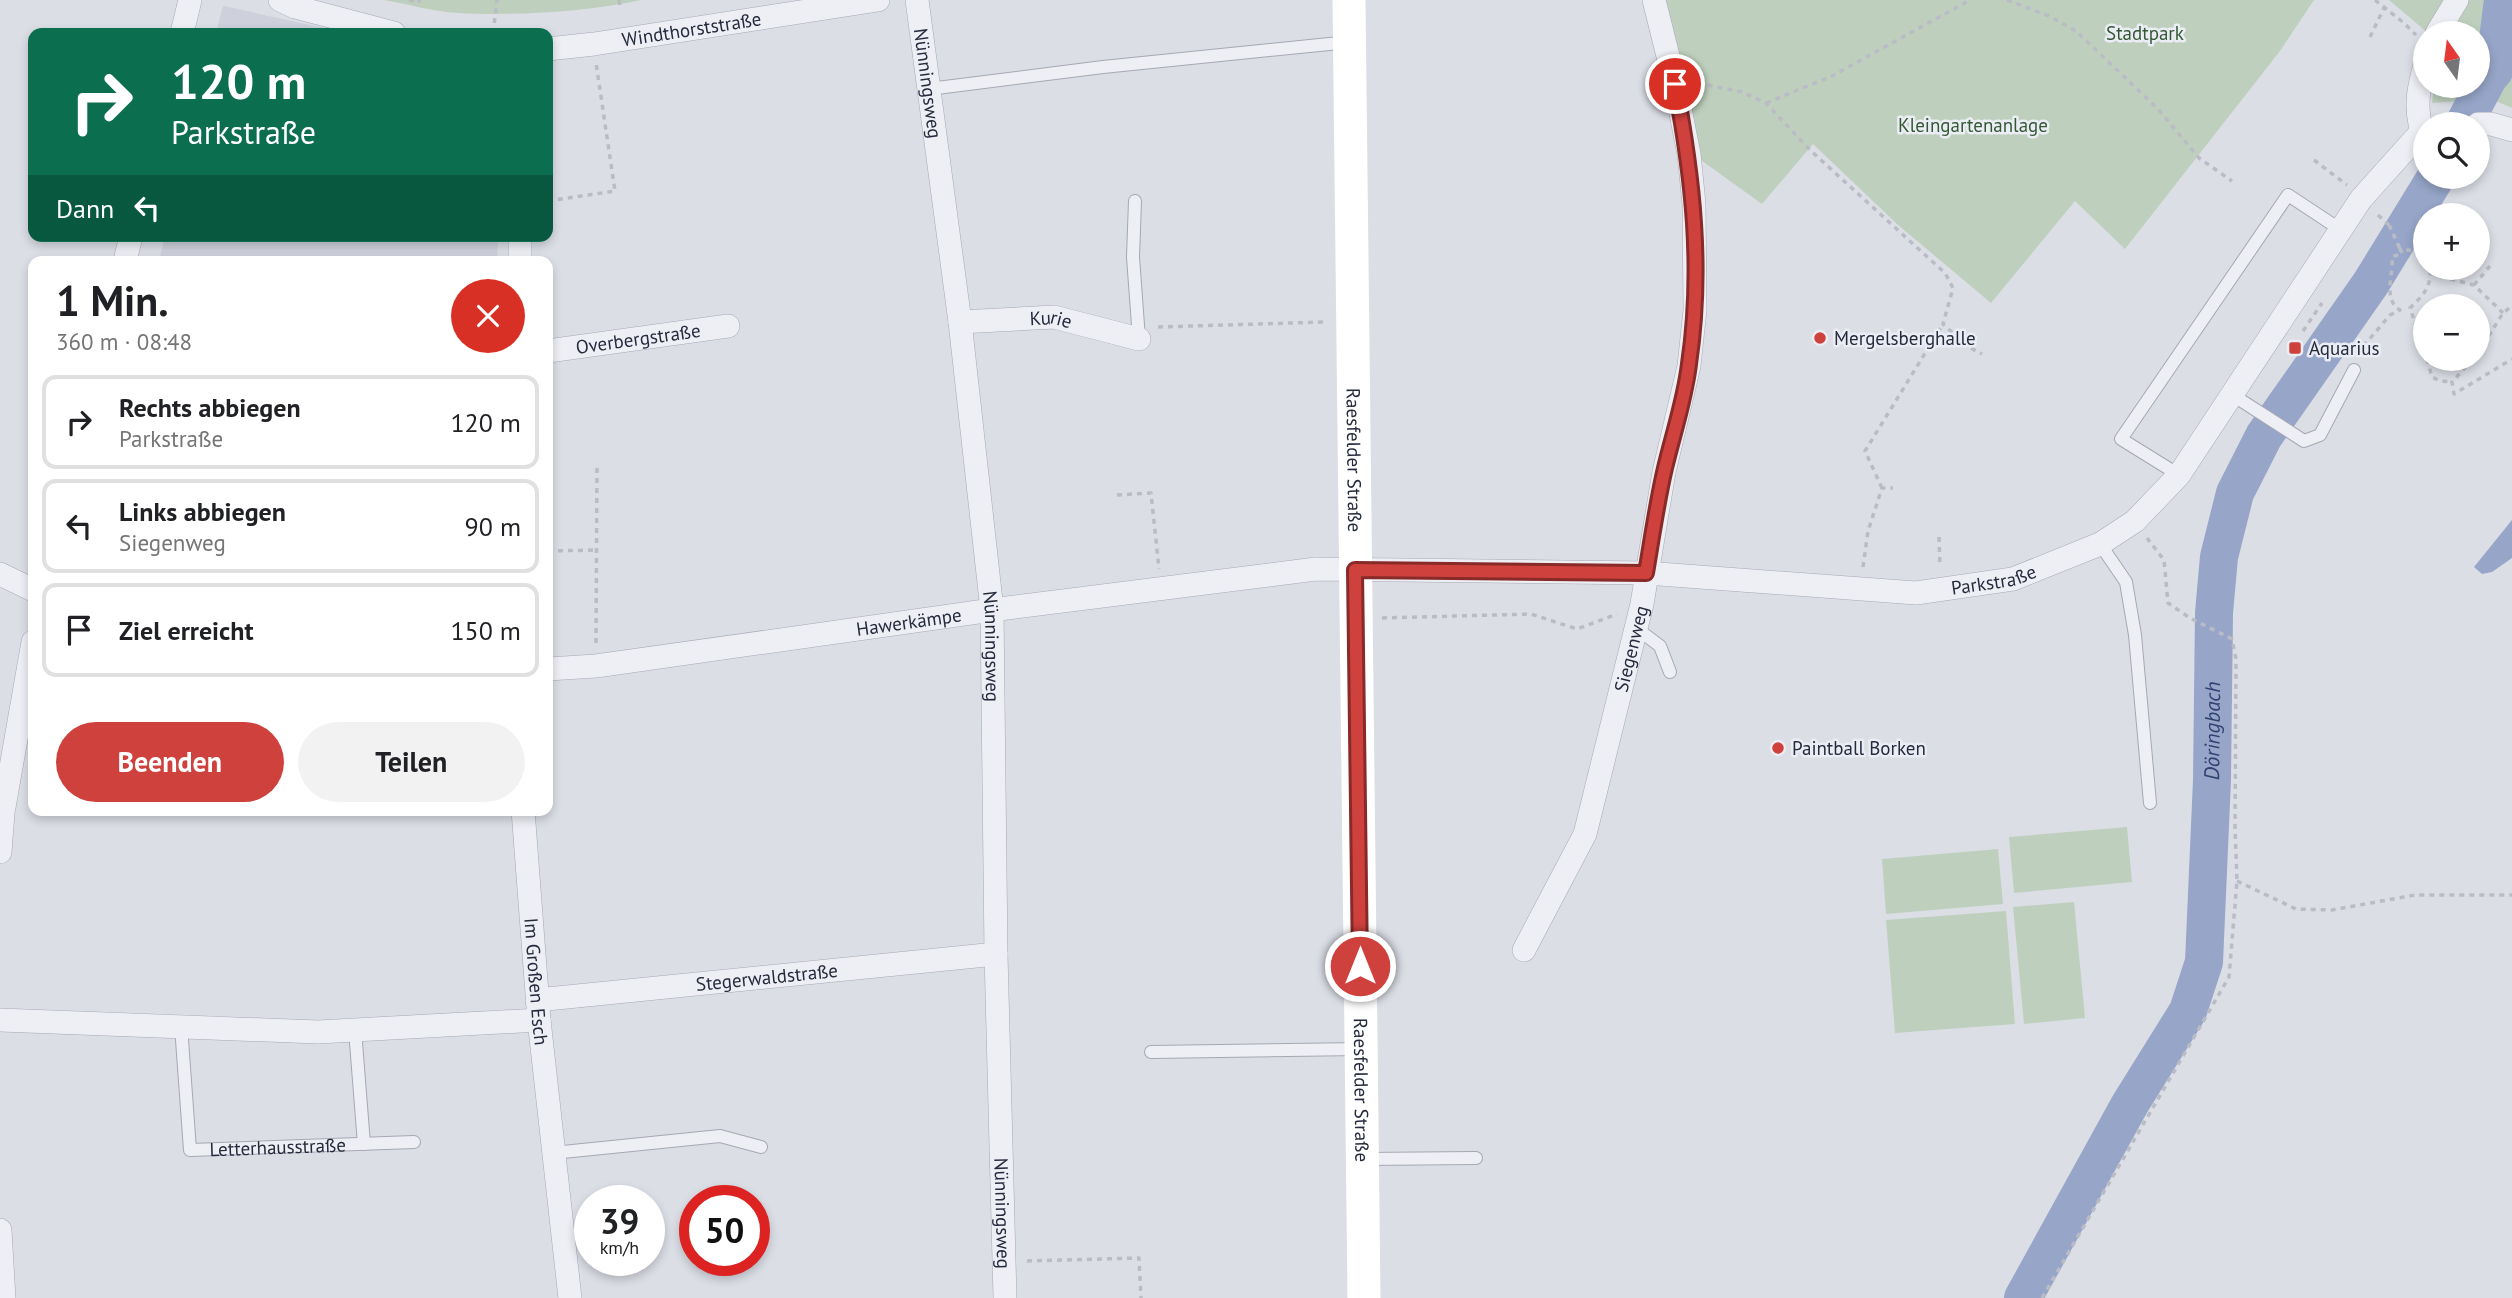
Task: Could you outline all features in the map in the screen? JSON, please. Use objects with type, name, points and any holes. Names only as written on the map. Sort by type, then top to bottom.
[{"type":"main road","name":"Raesfelder Straße","points":[[1349,0],[1364,1298]]},
{"type":"street","points":[[183,28],[190,0]]},
{"type":"street","points":[[280,0],[295,7],[375,28]]},
{"type":"street","name":"Windthorststraße","points":[[553,48],[594,44],[878,0]]},
{"type":"street","name":"Nünningsweg","points":[[917,0],[960,322],[992,610],[1004,1298]]},
{"type":"street","name":"Siegenweg","points":[[1524,950],[1585,834],[1642,604],[1664,472],[1689,366],[1695,310],[1694,204],[1689,154],[1654,0]]},
{"type":"street","points":[[2440,21],[2457,0]]},
{"type":"street","name":"Parkstraße","points":[[1355,570],[1646,573],[1916,593],[2013,579],[2100,544],[2135,521],[2179,475],[2361,199],[2413,143]]},
{"type":"street","name":"Kurie","points":[[960,322],[1054,317],[1139,339]]},
{"type":"street","name":"Overbergstraße","points":[[553,350],[728,326]]},
{"type":"street","name":"Hawerkämpe","points":[[553,669],[596,666],[1161,588],[1316,569],[1355,570]]},
{"type":"street","points":[[0,574],[28,588]]},
{"type":"street","points":[[0,852],[3,813],[28,670]]},
{"type":"street","name":"Im Großen Esch","points":[[523,816],[538,1010],[570,1298]]},
{"type":"street","name":"Stegerwaldstraße","points":[[538,1010],[996,954]]},
{"type":"street","points":[[0,1020],[318,1032],[538,1010]]},
{"type":"street","points":[[0,1230],[4,1298]]},
{"type":"lane","points":[[929,89],[1102,67],[1349,42]]},
{"type":"lane","points":[[2179,475],[2121,439],[2288,195],[2341,230]]},
{"type":"lane","points":[[1135,201],[1133,257],[1139,339]]},
{"type":"lane","points":[[2231,394],[2304,441],[2319,435],[2354,370]]},
{"type":"lane","points":[[2100,544],[2126,582],[2135,635],[2150,803]]},
{"type":"lane","points":[[1636,628],[1660,646],[1670,672]]},
{"type":"lane","name":"Letterhausstraße","points":[[181,1026],[190,1150],[414,1142]]},
{"type":"lane","name":"Letterhausstraße","points":[[355,1030],[364,1144]]},
{"type":"lane","points":[[1150,1052],[1360,1049]]},
{"type":"lane","points":[[553,1153],[720,1136],[761,1147]]},
{"type":"lane","points":[[1362,1159],[1476,1158]]},
{"type":"path","points":[[409,0],[419,0]]},
{"type":"path","points":[[494,28],[497,0]]},
{"type":"path","points":[[1766,103],[1832,76],[1970,0]]},
{"type":"path","points":[[2007,0],[2049,16],[2076,31],[2158,109],[2199,158],[2232,181]]},
{"type":"path","points":[[2375,0],[2413,28]]},
{"type":"path","points":[[2370,37],[2384,7]]},
{"type":"path","points":[[553,200],[615,191],[594,44]]},
{"type":"path","points":[[1675,84],[1693,82],[1742,92],[1766,103],[1810,150],[1945,273],[1953,288],[1943,324],[1865,451],[1882,488],[1868,531],[1862,573]]},
{"type":"path","points":[[2389,225],[2402,253]]},
{"type":"path","points":[[2402,253],[2400,249],[2413,251]]},
{"type":"path","points":[[2400,310],[2395,307],[2390,294],[2392,257],[2402,253]]},
{"type":"path","points":[[2354,370],[2361,349],[2390,315],[2410,307],[2422,297],[2431,280]]},
{"type":"path","points":[[2458,280],[2474,285],[2503,313]]},
{"type":"path","points":[[2474,285],[2478,280]]},
{"type":"path","points":[[2490,334],[2503,313],[2512,306]]},
{"type":"path","points":[[2410,307],[2413,316]]},
{"type":"path","points":[[1139,339],[1160,326],[1351,322]]},
{"type":"path","points":[[1943,324],[1967,346],[1982,354]]},
{"type":"path","points":[[2452,382],[2454,394],[2512,359]]},
{"type":"path","points":[[2430,371],[2432,377],[2440,382],[2452,382],[2462,371]]},
{"type":"path","points":[[596,666],[597,467]]},
{"type":"path","points":[[1882,488],[1893,488]]},
{"type":"path","points":[[1117,495],[1151,493],[1161,588]]},
{"type":"path","points":[[2042,1298],[2228,976],[2237,881],[2236,659],[2232,639],[2190,618],[2168,603],[2164,560],[2135,521]]},
{"type":"path","points":[[1939,537],[1941,572]]},
{"type":"path","points":[[553,551],[597,550]]},
{"type":"path","points":[[1356,619],[1531,614],[1577,629],[1642,604]]},
{"type":"path","points":[[2237,881],[2295,909],[2332,910],[2415,895],[2512,895]]},
{"type":"path","points":[[1004,1261],[1139,1258],[1141,1298]]},
{"type":"shaded area","points":[[224,6],[323,28],[217,28]]},
{"type":"shaded area","points":[[164,242],[498,242],[497,256],[160,256]]},
{"type":"green space","points":[[384,0],[641,0],[574,10],[480,14],[430,10]]},
{"type":"green space","name":"Kleingartenanlage","points":[[1661,0],[2314,0],[2280,51],[2125,249],[2075,201],[1991,303],[1898,225],[1813,144],[1762,204],[1698,158]]},
{"type":"green space","points":[[2389,0],[2512,0],[2512,108],[2491,99],[2432,103],[2433,98],[2490,98],[2490,21],[2414,21]]},
{"type":"green space","points":[[2127,827],[2132,882],[2014,893],[2009,837]]},
{"type":"green space","points":[[1998,849],[2003,904],[1886,914],[1882,859]]},
{"type":"green space","points":[[2074,902],[2085,1018],[2024,1024],[2013,907]]},
{"type":"green space","points":[[2006,911],[2015,1024],[1895,1033],[1886,920]]},
{"type":"water","points":[[2512,520],[2512,558],[2492,572],[2482,574],[2474,567]]},
{"type":"waterway","name":"Döringbach","points":[[2470,112],[2494,71],[2503,0]]},
{"type":"waterway","points":[[2494,71],[2512,59]]},
{"type":"waterway","name":"Döringbach","points":[[2023,1298],[2130,1104],[2188,1011],[2204,962],[2212,780],[2214,613],[2219,557],[2235,493],[2264,436],[2371,283],[2429,189]]},
{"type":"place","name":"Mergelsberghalle","points":[[1820,338]]},
{"type":"place","name":"Aquarius","points":[[2295,348]]},
{"type":"place","name":"Paintball Borken","points":[[1778,748]]},
{"type":"route","points":[[1360,966],[1355,570],[1646,573],[1664,472],[1689,366],[1695,310],[1694,204],[1689,154],[1675,84]]},
{"type":"park label","name":"Stadtpark","points":[[2145,33]]}]
